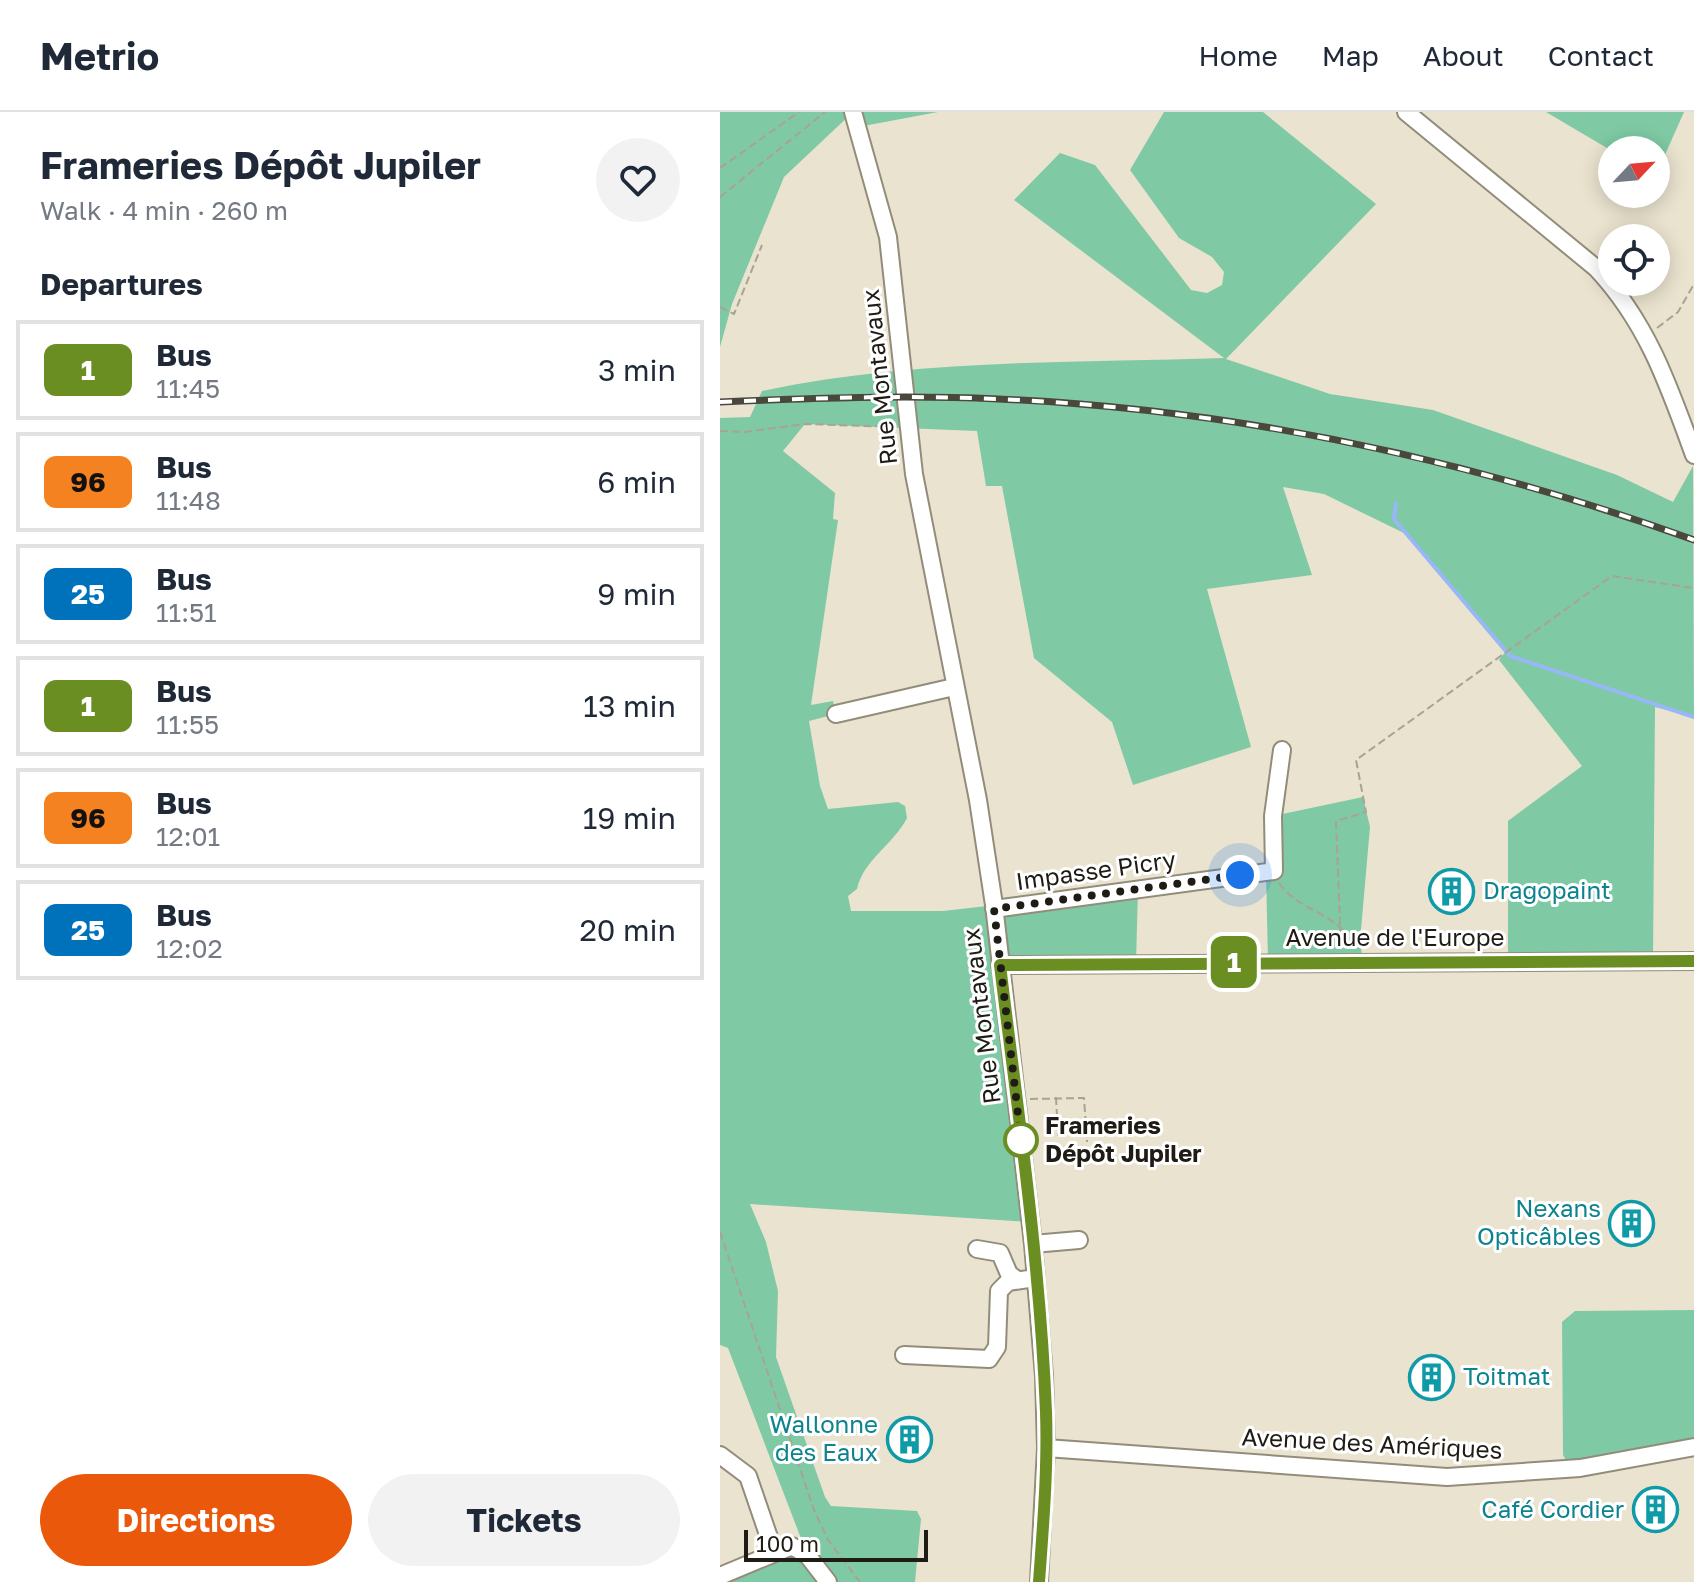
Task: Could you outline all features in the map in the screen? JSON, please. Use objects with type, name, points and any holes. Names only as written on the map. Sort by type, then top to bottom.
[{"type":"street","name":"Rue Montavaux","points":[[853,112],[888,237],[919,506],[978,800],[994,909],[1033,1244],[1046,1448],[1039,1582]]},
{"type":"street","points":[[1406,112],[1596,268],[1619,292],[1646,334],[1694,455]]},
{"type":"street","points":[[836,714],[954,687]]},
{"type":"street","points":[[1274,871],[1273,816],[1282,750]]},
{"type":"street","name":"Impasse Picry","points":[[994,909],[1274,871]]},
{"type":"street","name":"Avenue de l'Europe","points":[[1000,965],[1694,961]]},
{"type":"street","points":[[1033,1244],[1079,1240]]},
{"type":"street","points":[[977,1249],[1000,1253],[1011,1277],[1035,1278]]},
{"type":"street","points":[[904,1355],[989,1359],[997,1347],[999,1291],[1016,1279]]},
{"type":"street","name":"Avenue des Amériques","points":[[1046,1448],[1447,1477],[1580,1468],[1694,1447]]},
{"type":"street","points":[[722,1461],[739,1466],[748,1476],[774,1552]]},
{"type":"street","points":[[720,1576],[792,1546],[799,1548],[828,1582]]},
{"type":"path","points":[[720,168],[799,112]]},
{"type":"path","points":[[720,197],[825,112]]},
{"type":"path","points":[[720,307],[734,314],[762,245]]},
{"type":"path","points":[[1646,334],[1678,312],[1694,284]]},
{"type":"path","points":[[720,431],[805,424],[909,427]]},
{"type":"path","points":[[1348,962],[1340,927],[1336,821],[1366,812],[1356,760],[1612,576],[1694,588]]},
{"type":"path","points":[[1274,871],[1282,888],[1340,927],[1352,943],[1348,962]]},
{"type":"path","points":[[1056,1097],[1058,1136]]},
{"type":"path","points":[[1016,1100],[1084,1098],[1087,1142]]},
{"type":"path","points":[[720,1232],[814,1510],[828,1540],[860,1582]]},
{"type":"green space","points":[[720,112],[938,112],[858,127],[852,113],[784,177],[732,304],[720,347]]},
{"type":"green space","points":[[1164,112],[1263,112],[1376,204],[1226,359],[1330,394],[1433,410],[1617,475],[1673,502],[1693,466],[1694,717],[1655,707],[1653,961],[1508,961],[1508,821],[1582,766],[1499,660],[1506,651],[1408,535],[1324,494],[1283,487],[1312,575],[1207,589],[1251,747],[1133,785],[1112,722],[1034,658],[1002,486],[986,486],[977,431],[805,424],[783,451],[835,493],[833,519],[838,520],[811,705],[833,701],[836,714],[809,721],[820,786],[828,809],[898,802],[905,806],[907,818],[872,860],[857,889],[848,896],[851,911],[943,911],[1138,889],[1136,963],[1000,965],[1030,1222],[750,1204],[766,1242],[778,1291],[776,1357],[825,1497],[831,1506],[917,1511],[921,1519],[915,1582],[720,1582],[774,1552],[807,1554],[728,1348],[720,1345],[720,418],[750,417],[762,391],[876,373],[992,364],[1224,358],[1014,200],[1060,153],[1095,165],[1191,290],[1207,293],[1222,285],[1224,272],[1212,257],[1179,238],[1130,170]]},
{"type":"green space","points":[[1546,112],[1684,112],[1670,144],[1670,136],[1598,136],[1598,143]]},
{"type":"green space","points":[[1363,797],[1370,827],[1360,941],[1363,962],[1268,962],[1266,872],[1273,816]]},
{"type":"green space","points":[[1694,1310],[1694,1447],[1567,1462],[1563,1455],[1562,1322],[1575,1311]]},
{"type":"waterway","points":[[1396,503],[1394,519],[1510,656],[1694,717]]},
{"type":"railway","points":[[720,402],[963,398],[1175,414],[1351,443],[1438,463],[1610,511],[1694,540]]},
{"type":"bus line","name":"1","points":[[1039,1582],[1046,1448],[1044,1376],[1033,1244],[1000,965],[1694,961]]},
{"type":"place","name":"Dragopaint","points":[[1452,891]]},
{"type":"place","name":"Frameries Dépôt Jupiler","points":[[1021,1140]]},
{"type":"place","name":"Nexans Opticâbles","points":[[1632,1223]]},
{"type":"place","name":"Toitmat","points":[[1432,1377]]},
{"type":"place","name":"Wallonne des Eaux","points":[[909,1439]]},
{"type":"place","name":"Café Cordier","points":[[1655,1510]]},
{"type":"route","points":[[1021,1140],[994,909],[1240,875]]}]
